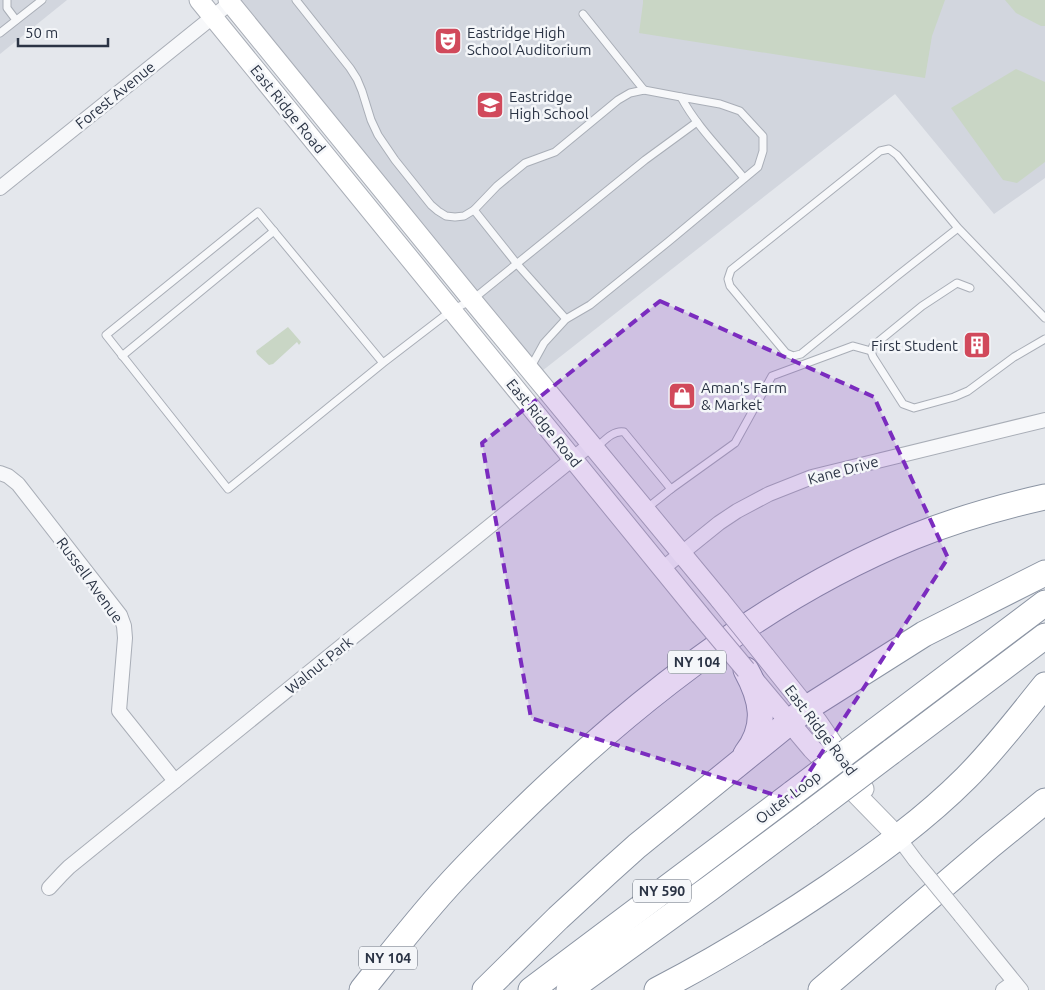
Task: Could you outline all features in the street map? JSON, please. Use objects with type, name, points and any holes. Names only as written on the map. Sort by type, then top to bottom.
[{"type":"highway","name":"NY 104","points":[[362,990],[449,885],[533,800],[611,730],[717,647],[794,597],[873,555],[914,537],[957,522],[1045,498]]},
{"type":"highway","points":[[485,990],[563,913],[637,846],[798,715],[930,631],[1045,573]]},
{"type":"highway","name":"Outer Loop","points":[[531,990],[1045,603]]},
{"type":"highway","name":"Outer Loop","points":[[569,990],[809,814],[1045,636]]},
{"type":"highway","points":[[737,764],[753,745],[758,735],[761,720],[758,700],[752,683],[755,663]]},
{"type":"highway","points":[[658,990],[771,925],[898,837],[931,810],[973,771],[1045,685]]},
{"type":"highway","points":[[815,990],[829,984],[1045,801]]},
{"type":"main road","name":"East Ridge Road","points":[[199,0],[700,615],[755,663],[798,715],[827,734],[898,837]]},
{"type":"main road","name":"East Ridge Road","points":[[229,1],[472,300],[720,600],[755,663]]},
{"type":"street","name":"Forest Avenue","points":[[0,188],[229,1]]},
{"type":"street","name":"Kane Drive","points":[[662,569],[719,523],[737,511],[769,494],[812,477],[1045,420]]},
{"type":"street","name":"Walnut Park","points":[[49,888],[69,867],[573,459],[593,446]]},
{"type":"street","name":"Russell Avenue","points":[[0,473],[8,476],[18,484],[120,615],[124,626],[125,638],[119,711],[175,781]]},
{"type":"street","name":"East Ridge Road","points":[[898,837],[961,916],[1013,987]]},
{"type":"lane","points":[[7,0],[7,8],[16,20]]},
{"type":"lane","points":[[0,33],[42,0]]},
{"type":"lane","points":[[296,0],[350,68],[360,85],[378,134],[395,160],[432,205],[446,216],[464,216],[474,210],[497,186],[525,163],[555,152],[618,100],[630,93],[644,90],[720,104],[740,111],[762,136],[763,151],[758,168],[590,305],[566,319],[544,343],[530,370]]},
{"type":"lane","points":[[583,14],[644,90]]},
{"type":"lane","points":[[681,97],[697,122],[744,178]]},
{"type":"lane","points":[[383,363],[258,212],[106,335],[228,489],[383,363],[452,310],[472,300],[652,155],[697,122]]},
{"type":"lane","points":[[958,228],[840,324],[801,354],[792,356],[786,354],[730,286],[728,279],[731,270],[880,150],[889,149],[897,155],[958,228],[1045,318]]},
{"type":"lane","points":[[474,210],[517,264],[566,319]]},
{"type":"lane","points":[[122,356],[274,231]]},
{"type":"lane","points":[[970,288],[957,283],[922,306],[873,346],[871,351],[873,357],[903,404],[914,408],[954,398],[968,391],[1014,357],[1045,340]]},
{"type":"lane","points":[[645,509],[735,443],[772,376],[852,346],[871,351]]},
{"type":"lane","points":[[593,446],[618,431],[624,432],[671,489]]},
{"type":"highlighted area","points":[[660,301],[874,397],[948,558],[791,800],[531,718],[482,443]]},
{"type":"shaded area","points":[[0,0],[67,0],[0,54]]},
{"type":"shaded area","points":[[240,0],[1045,0],[1045,178],[994,214],[895,94],[542,371]]},
{"type":"green space","points":[[643,0],[945,0],[932,36],[925,78],[639,33]]},
{"type":"green space","points":[[1005,0],[1045,0],[1045,26],[1041,26],[1016,13]]},
{"type":"green space","points":[[1016,69],[1045,82],[1045,162],[1017,183],[1003,180],[951,108]]},
{"type":"green space","points":[[288,327],[301,342],[299,345],[297,342],[273,364],[269,365],[256,351]]},
{"type":"place","name":"Eastridge High School Auditorium","points":[[448,41]]},
{"type":"place","name":"Eastridge High School","points":[[490,105]]},
{"type":"place","name":"First Student","points":[[977,345]]},
{"type":"place","name":"Aman's Farm & Market","points":[[682,396]]}]
